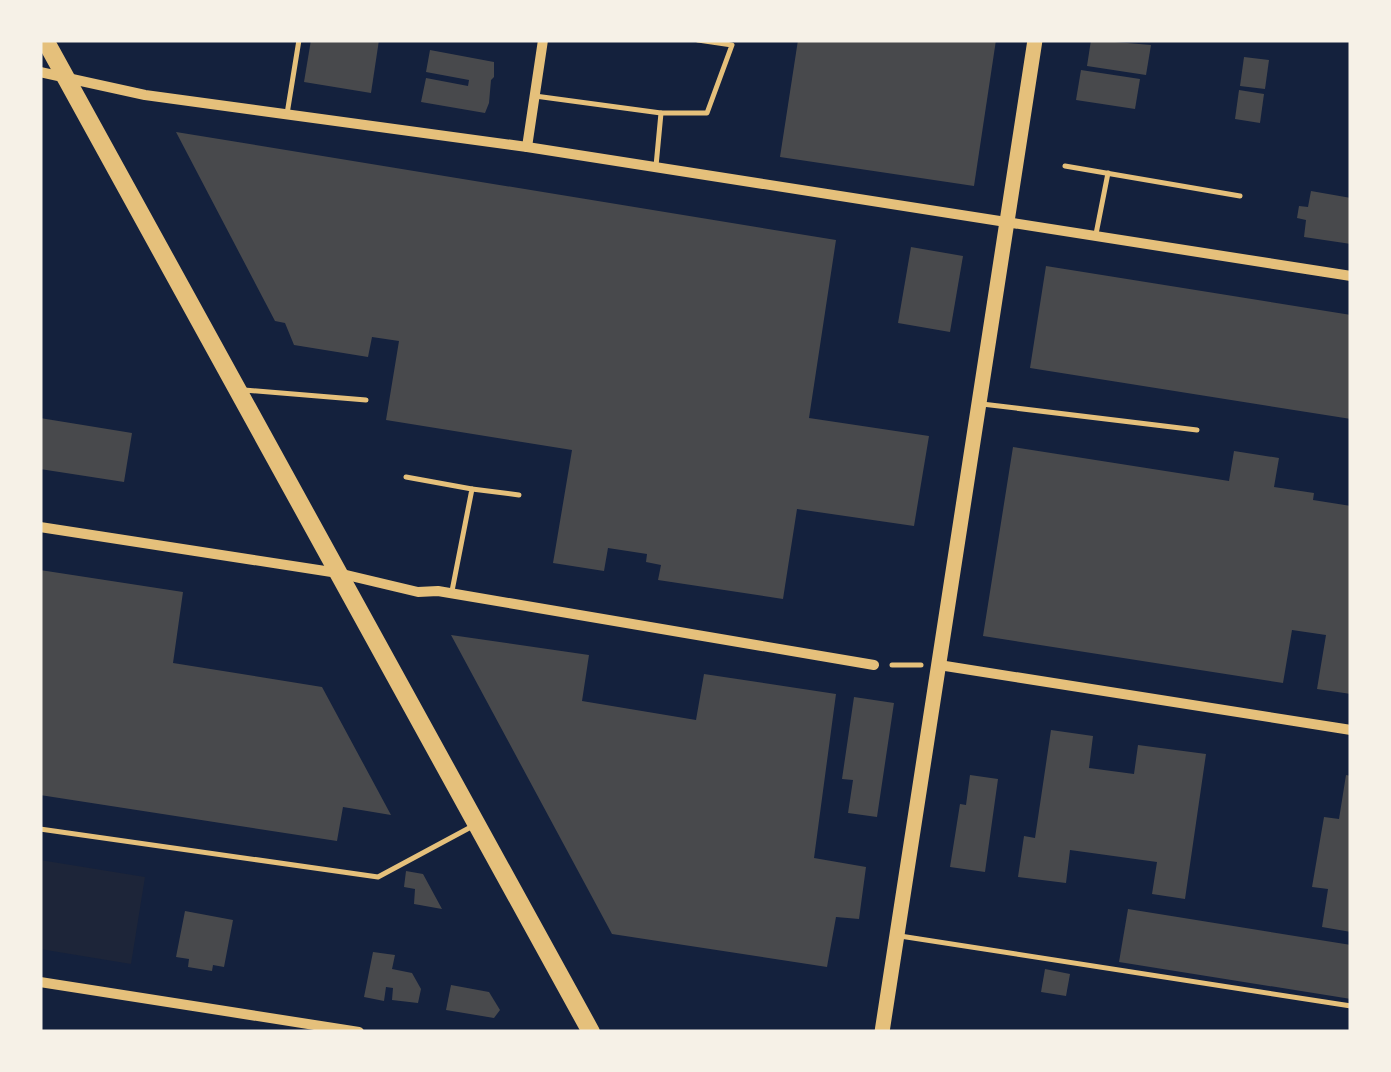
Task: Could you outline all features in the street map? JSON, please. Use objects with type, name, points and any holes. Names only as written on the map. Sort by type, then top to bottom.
[{"type":"main road","points":[[45,40],[591,1032]]},
{"type":"main road","points":[[882,1032],[1035,40]]},
{"type":"street","points":[[527,147],[543,40]]},
{"type":"street","points":[[40,72],[146,95],[527,147],[1351,276]]},
{"type":"street","points":[[40,527],[338,572],[418,592],[451,594],[874,665]]},
{"type":"street","points":[[939,665],[1351,730]]},
{"type":"street","points":[[40,982],[359,1032]]},
{"type":"lane","points":[[287,114],[299,40]]},
{"type":"lane","points":[[535,96],[662,112],[706,113],[732,45],[698,40]]},
{"type":"lane","points":[[656,168],[662,112]]},
{"type":"lane","points":[[1065,166],[1240,196]]},
{"type":"lane","points":[[1096,237],[1108,173]]},
{"type":"lane","points":[[236,390],[366,400]]},
{"type":"lane","points":[[979,403],[1197,430]]},
{"type":"lane","points":[[406,477],[519,496]]},
{"type":"lane","points":[[451,594],[472,489]]},
{"type":"lane","points":[[40,829],[378,877],[476,823]]},
{"type":"lane","points":[[897,936],[1351,1006]]},
{"type":"path","points":[[874,665],[939,665]]},
{"type":"shaded area","points":[[40,860],[145,877],[131,964],[40,949]]},
{"type":"building","points":[[311,40],[379,40],[371,93],[304,82]]},
{"type":"building","points":[[798,40],[996,40],[974,186],[780,157]]},
{"type":"building","points":[[1091,40],[1151,45],[1146,75],[1087,66]]},
{"type":"building","points":[[430,50],[494,62],[485,113],[421,102],[426,78],[468,86],[469,80],[426,72]]},
{"type":"building","points":[[1244,57],[1269,60],[1265,89],[1240,86]]},
{"type":"building","points":[[1081,70],[1140,79],[1135,109],[1076,100]]},
{"type":"building","points":[[1239,90],[1264,94],[1260,123],[1235,119]]},
{"type":"building","points":[[176,132],[836,240],[809,418],[929,436],[914,526],[797,509],[783,599],[658,580],[661,565],[646,562],[647,554],[608,548],[604,571],[553,563],[572,450],[386,420],[399,341],[372,337],[368,357],[294,345],[285,323],[275,321]]},
{"type":"building","points":[[1311,191],[1351,198],[1351,244],[1304,237],[1306,220],[1297,218],[1299,206],[1308,207]]},
{"type":"building","points":[[911,247],[963,256],[950,332],[898,323]]},
{"type":"building","points":[[1046,266],[1351,315],[1351,419],[1030,368]]},
{"type":"building","points":[[40,418],[132,433],[124,482],[40,469]]},
{"type":"building","points":[[1013,447],[1229,481],[1234,451],[1279,458],[1274,487],[1314,493],[1313,500],[1351,506],[1351,694],[1317,689],[1326,635],[1292,630],[1283,683],[983,636]]},
{"type":"building","points":[[40,570],[183,592],[173,663],[322,687],[391,815],[343,807],[337,841],[40,795]]},
{"type":"building","points":[[451,635],[589,655],[582,701],[696,720],[704,674],[836,694],[814,858],[866,867],[859,919],[836,917],[827,967],[612,934]]},
{"type":"building","points":[[854,697],[894,703],[877,817],[848,813],[853,780],[842,779]]},
{"type":"building","points":[[1051,730],[1093,736],[1089,768],[1134,774],[1138,745],[1206,754],[1185,899],[1152,894],[1157,862],[1070,850],[1066,883],[1018,877],[1024,836],[1035,838]]},
{"type":"building","points":[[970,775],[998,779],[985,872],[950,867],[960,804],[966,805]]},
{"type":"building","points":[[1346,775],[1351,776],[1351,932],[1322,927],[1328,889],[1312,887],[1324,817],[1339,819]]},
{"type":"building","points":[[406,871],[423,874],[442,909],[414,904],[415,889],[404,887]]},
{"type":"building","points":[[1128,909],[1351,945],[1351,999],[1119,962]]},
{"type":"building","points":[[185,911],[233,920],[224,967],[213,965],[212,971],[188,967],[189,959],[176,957]]},
{"type":"building","points":[[373,952],[395,955],[392,969],[412,973],[421,989],[418,1003],[392,1000],[393,988],[386,987],[384,1001],[364,997]]},
{"type":"building","points":[[1045,969],[1070,974],[1066,996],[1041,992]]},
{"type":"building","points":[[451,985],[489,992],[500,1010],[494,1018],[446,1010]]}]
